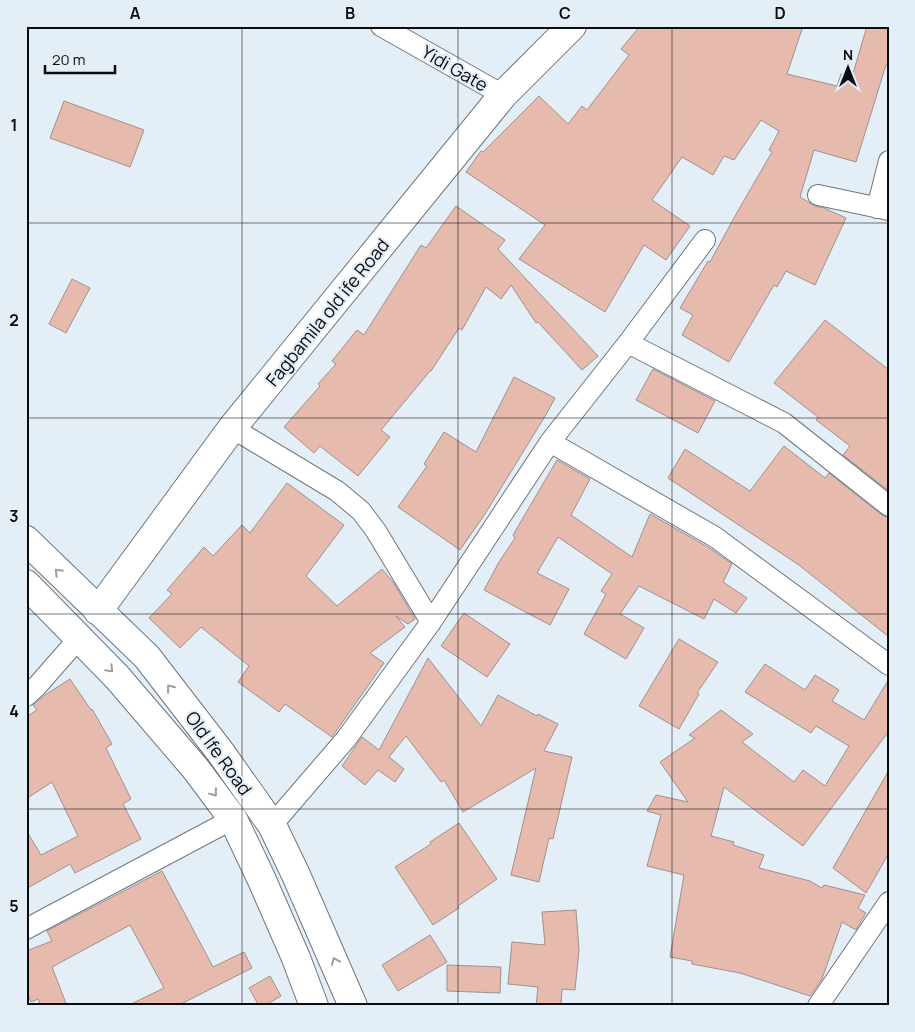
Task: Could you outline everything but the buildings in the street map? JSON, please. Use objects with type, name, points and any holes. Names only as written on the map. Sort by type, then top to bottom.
[{"type":"main road","name":"Fagbamila old ife Road","points":[[98,611],[232,428],[503,95],[572,26]]},
{"type":"main road","name":"Old Ife Road","points":[[26,540],[147,658],[221,753],[272,825],[353,1006]]},
{"type":"main road","name":"Old Ife Road","points":[[26,584],[117,677],[188,760],[233,819],[296,958],[314,1006]]},
{"type":"street","name":"Yidi Gate","points":[[380,26],[503,95]]},
{"type":"street","points":[[818,195],[883,209],[889,161]]},
{"type":"street","points":[[272,825],[346,739],[431,622],[550,442],[628,343],[705,240]]},
{"type":"street","points":[[628,343],[784,423],[889,506]]},
{"type":"street","points":[[232,428],[337,491],[361,511],[376,531],[431,622]]},
{"type":"street","points":[[550,442],[714,537],[889,665]]},
{"type":"street","points":[[26,696],[38,686],[79,638]]},
{"type":"street","points":[[26,929],[233,819]]},
{"type":"street","points":[[818,1006],[888,906]]}]
